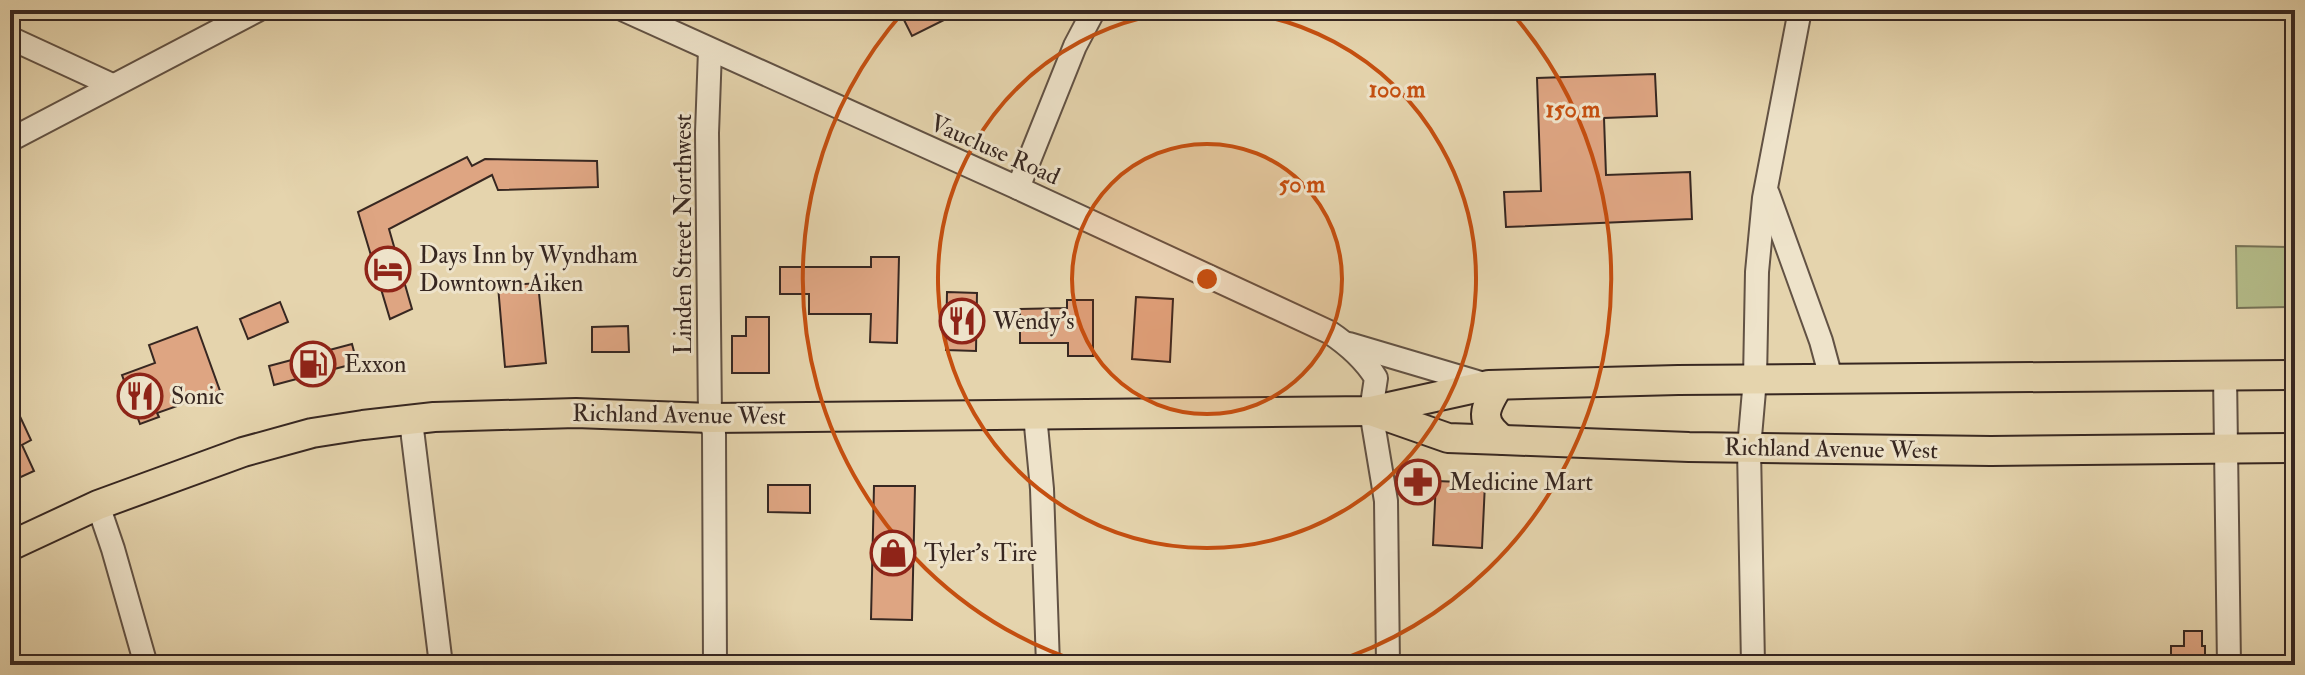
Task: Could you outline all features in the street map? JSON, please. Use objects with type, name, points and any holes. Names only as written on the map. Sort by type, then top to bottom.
[{"type":"main road","name":"Richland Avenue West","points":[[10,546],[98,505],[243,452],[312,433],[434,417],[576,413],[710,418],[1371,411],[1494,385],[1831,378],[2295,375]]},
{"type":"main road","points":[[1494,385],[1486,415],[1487,424],[1503,440]]},
{"type":"main road","name":"Richland Avenue West","points":[[1371,411],[1448,438],[1749,448],[1991,451],[2295,448]]},
{"type":"street","points":[[10,140],[258,10]]},
{"type":"street","name":"Vaucluse Road","points":[[624,10],[1018,188],[1329,332],[1344,342]]},
{"type":"street","points":[[1018,188],[1075,46],[1094,10]]},
{"type":"street","points":[[1753,665],[1749,448],[1755,379],[1757,272],[1766,187],[1800,10]]},
{"type":"street","points":[[10,38],[112,85]]},
{"type":"street","name":"Linden Street Northwest","points":[[710,50],[707,133],[710,418],[714,433],[715,665]]},
{"type":"street","points":[[1766,187],[1821,341],[1831,378]]},
{"type":"street","points":[[1344,342],[1457,377],[1494,385]]},
{"type":"street","points":[[1344,342],[1376,378],[1371,411],[1386,501],[1388,665]]},
{"type":"street","points":[[2225,375],[2229,665]]},
{"type":"street","points":[[1035,415],[1042,489],[1048,665]]},
{"type":"street","points":[[411,421],[441,665]]},
{"type":"street","points":[[98,505],[146,665]]},
{"type":"green space","points":[[2236,246],[2295,247],[2295,307],[2237,308]]},
{"type":"building","points":[[899,10],[964,10],[912,36]]},
{"type":"building","points":[[1655,74],[1657,116],[1604,118],[1606,175],[1690,172],[1692,219],[1506,227],[1504,192],[1541,191],[1537,78]]},
{"type":"building","name":"Days Inn by Wyndham Downtown Aiken","points":[[467,157],[472,166],[485,159],[597,161],[598,187],[498,190],[492,175],[389,229],[412,309],[390,319],[358,212]]},
{"type":"building","points":[[871,257],[899,257],[897,343],[870,342],[871,314],[809,314],[809,294],[780,294],[780,267],[871,267]]},
{"type":"building","points":[[538,283],[546,363],[505,367],[498,286]]},
{"type":"building","name":"Wendy's","points":[[947,292],[977,293],[976,351],[946,350]]},
{"type":"building","points":[[1136,297],[1173,299],[1170,362],[1132,359]]},
{"type":"building","points":[[1067,300],[1093,300],[1093,356],[1068,356],[1068,343],[1020,343],[1020,309],[1067,308]]},
{"type":"building","points":[[280,302],[288,322],[248,339],[240,319]]},
{"type":"building","points":[[746,317],[769,317],[769,373],[732,373],[732,336],[746,336]]},
{"type":"building","points":[[628,326],[629,352],[592,352],[592,327]]},
{"type":"building","points":[[197,327],[220,391],[157,413],[159,417],[140,424],[122,375],[155,363],[149,345]]},
{"type":"building","name":"Exxon","points":[[352,344],[357,363],[274,385],[269,366]]},
{"type":"building","points":[[10,395],[31,440],[22,445],[34,471],[10,482]]},
{"type":"building","points":[[1436,481],[1485,483],[1482,548],[1433,545]]},
{"type":"building","points":[[768,485],[810,485],[810,513],[768,512]]},
{"type":"building","name":"Tyler's Tire","points":[[874,486],[915,486],[912,620],[871,619]]},
{"type":"building","points":[[2184,631],[2202,631],[2205,662],[2171,665],[2171,646],[2184,646]]},
{"type":"place","name":"Days Inn by Wyndham Downtown Aiken","points":[[388,269]]},
{"type":"place","name":"Wendy's","points":[[962,321]]},
{"type":"place","name":"Exxon","points":[[313,364]]},
{"type":"place","name":"Sonic","points":[[140,396]]},
{"type":"place","name":"Medicine Mart","points":[[1418,482]]},
{"type":"place","name":"Tyler's Tire","points":[[893,553]]}]
